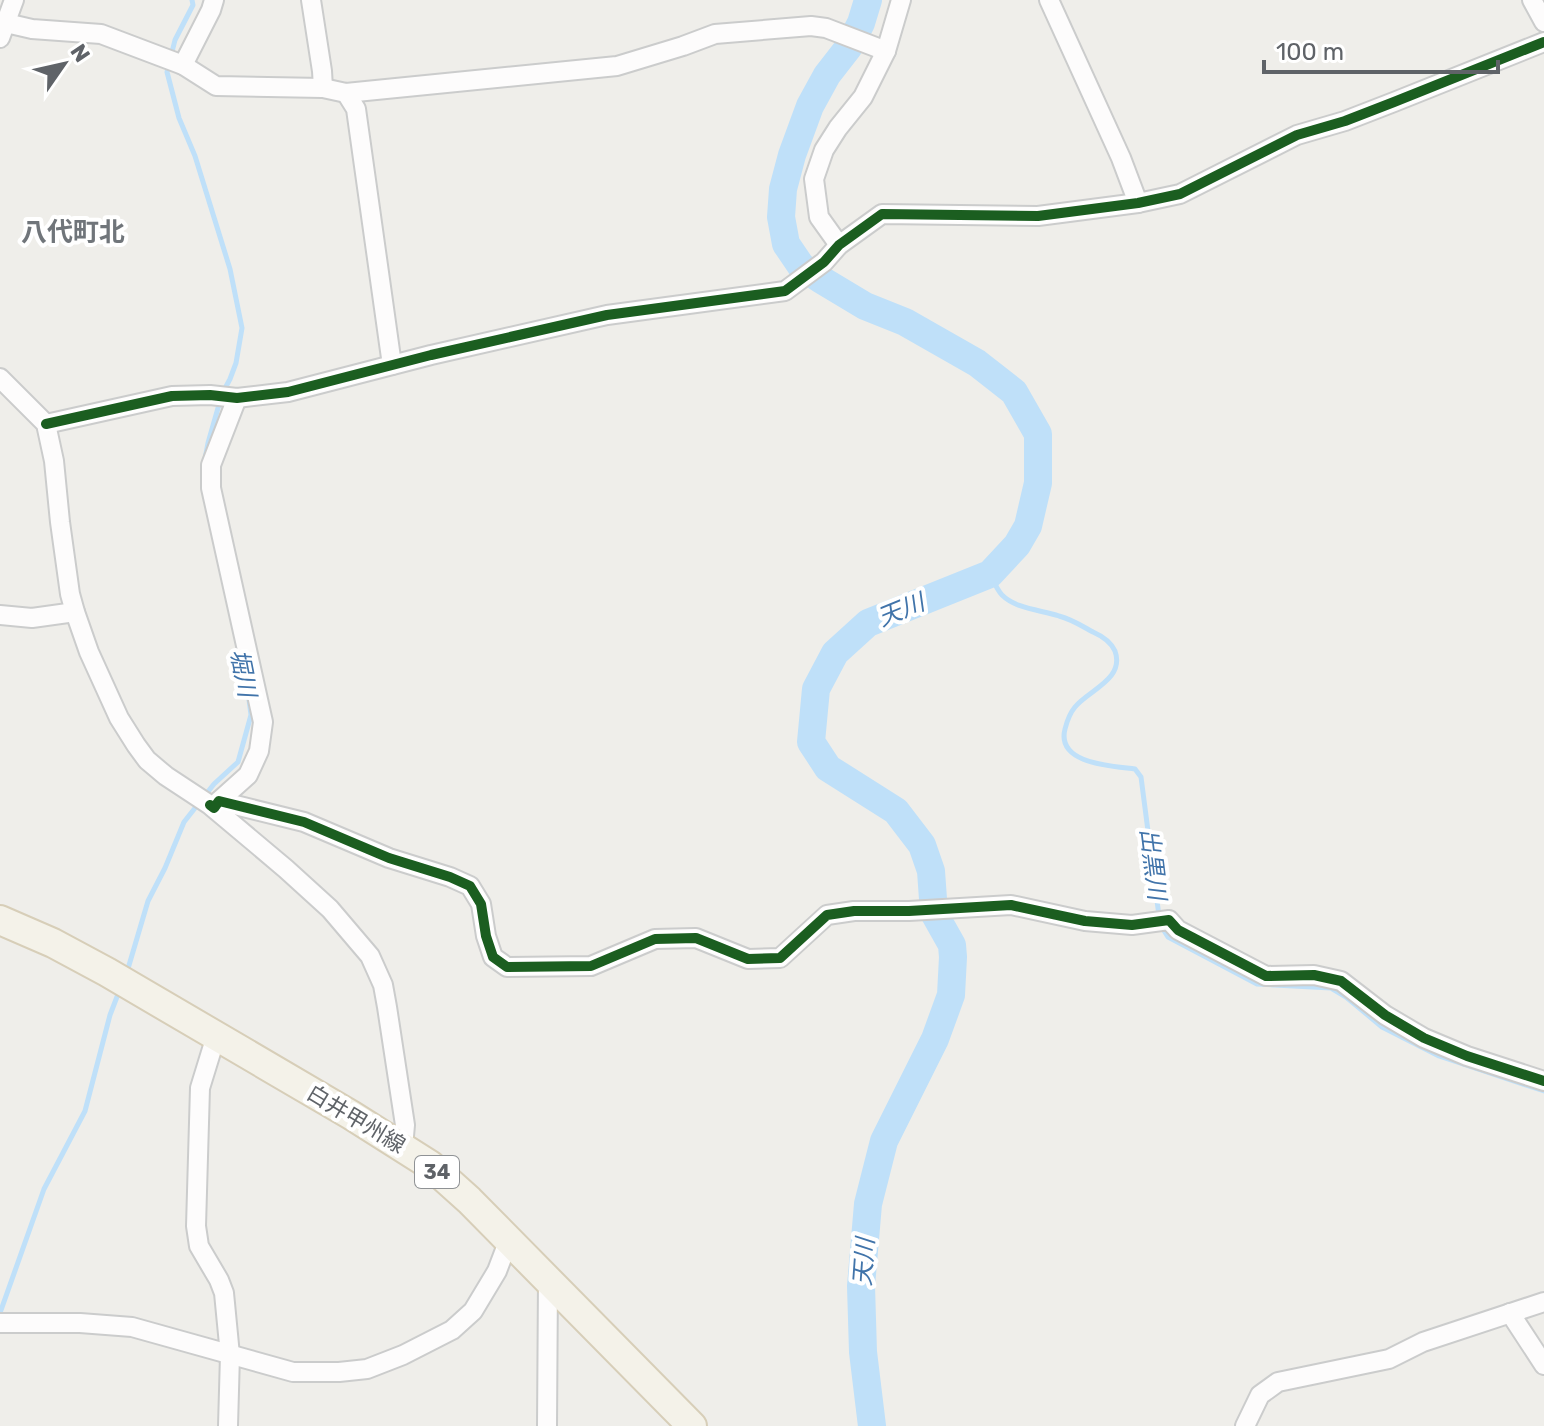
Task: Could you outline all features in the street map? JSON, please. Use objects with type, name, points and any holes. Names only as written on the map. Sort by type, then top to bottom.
[{"type":"main road","name":"白井甲州線","points":[[0,920],[53,943],[122,981],[430,1165],[460,1191],[692,1426]]},
{"type":"street","points":[[14,0],[3,31],[32,29],[101,34],[182,64],[216,86],[323,88],[346,93],[617,66],[715,34],[811,26],[826,28],[879,48]]},
{"type":"street","points":[[182,64],[214,0]]},
{"type":"street","points":[[311,0],[323,88]]},
{"type":"street","points":[[839,245],[819,217],[814,179],[824,150],[863,97],[879,48],[901,0]]},
{"type":"street","points":[[1049,0],[1121,158],[1138,203]]},
{"type":"street","points":[[1532,0],[1544,22]]},
{"type":"street","points":[[46,424],[172,396],[234,398],[288,392],[607,315],[785,291],[824,262],[839,245],[882,214],[1038,216],[1138,203],[1180,194],[1297,135],[1345,121],[1544,42]]},
{"type":"street","points":[[346,93],[356,109],[392,365]]},
{"type":"street","points":[[0,378],[46,424],[75,612],[89,652],[119,718],[136,745],[147,760],[190,793],[214,805],[330,909],[370,956],[383,985],[387,1007],[405,1125],[403,1147]]},
{"type":"street","points":[[214,805],[248,775],[259,751],[263,722],[211,488],[211,465],[234,398]]},
{"type":"street","points":[[0,615],[32,618],[75,612]]},
{"type":"street","points":[[214,805],[304,822],[389,858],[470,886],[481,904],[493,957],[507,967],[591,966],[655,939],[696,938],[748,959],[780,958],[827,915],[854,911],[1011,905],[1085,921],[1132,925],[1160,922],[1266,976],[1314,975],[1341,981],[1385,1015],[1424,1038],[1467,1056],[1544,1081]]},
{"type":"street","points":[[216,1036],[200,1088],[196,1226],[199,1246],[224,1293],[230,1355],[228,1426]]},
{"type":"street","points":[[1,1323],[80,1323],[132,1327],[293,1372],[367,1369],[452,1330],[473,1311],[497,1271],[505,1250],[512,1243]]},
{"type":"street","points":[[547,1426],[548,1280]]},
{"type":"street","points":[[1245,1426],[1260,1395],[1278,1382],[1389,1359],[1423,1342],[1544,1302]]},
{"type":"street","points":[[1510,1313],[1544,1365]]},
{"type":"waterway","name":"堀川","points":[[192,0],[193,5],[175,40],[167,72],[179,118],[195,156],[230,269],[242,328],[236,363],[222,394],[205,459]]},
{"type":"waterway","name":"天川","points":[[868,0],[848,48],[827,75],[810,106],[792,155],[783,189],[781,217],[786,244],[801,266],[820,279],[865,306],[905,322],[977,363],[1014,392],[1038,434],[1038,483],[1028,526],[1017,545],[990,574],[868,623],[835,653],[816,689],[811,742],[828,768],[896,811],[922,845],[931,871],[934,913],[952,945],[953,957],[951,995],[935,1039],[884,1141],[868,1204],[861,1286],[863,1352],[872,1426]]},
{"type":"waterway","name":"出黒川","points":[[990,574],[998,590],[1008,600],[1072,621],[1103,637],[1115,651],[1115,669],[1104,683],[1073,709],[1064,741],[1077,756],[1100,764],[1135,769],[1141,777],[1159,916]]},
{"type":"waterway","name":"堀川","points":[[127,972],[148,901],[184,822],[214,784],[238,762],[251,715],[248,692]]},
{"type":"waterway","name":"出黒川","points":[[1161,926],[1168,937],[1257,984],[1331,988],[1382,1027],[1439,1056],[1544,1091]]},
{"type":"waterway","name":"堀川","points":[[0,1313],[44,1189],[85,1111],[110,1015],[120,989]]},
{"type":"cycle path","points":[[46,424],[172,396],[237,398],[288,392],[431,355],[607,315],[785,291],[824,262],[839,245],[882,214],[1038,216],[1138,203],[1180,194],[1297,135],[1345,121],[1544,42]]},
{"type":"cycle path","points":[[210,805],[214,808],[219,801],[304,822],[389,858],[470,886],[481,904],[493,957],[507,967],[591,966],[655,939],[696,938],[748,959],[780,958],[827,915],[854,911],[1011,905],[1085,921],[1132,925],[1169,920],[1178,930],[1266,976],[1314,975],[1341,981],[1385,1015],[1424,1038],[1467,1056],[1544,1081]]},
{"type":"district","name":"八代町北","points":[[73,232]]}]
